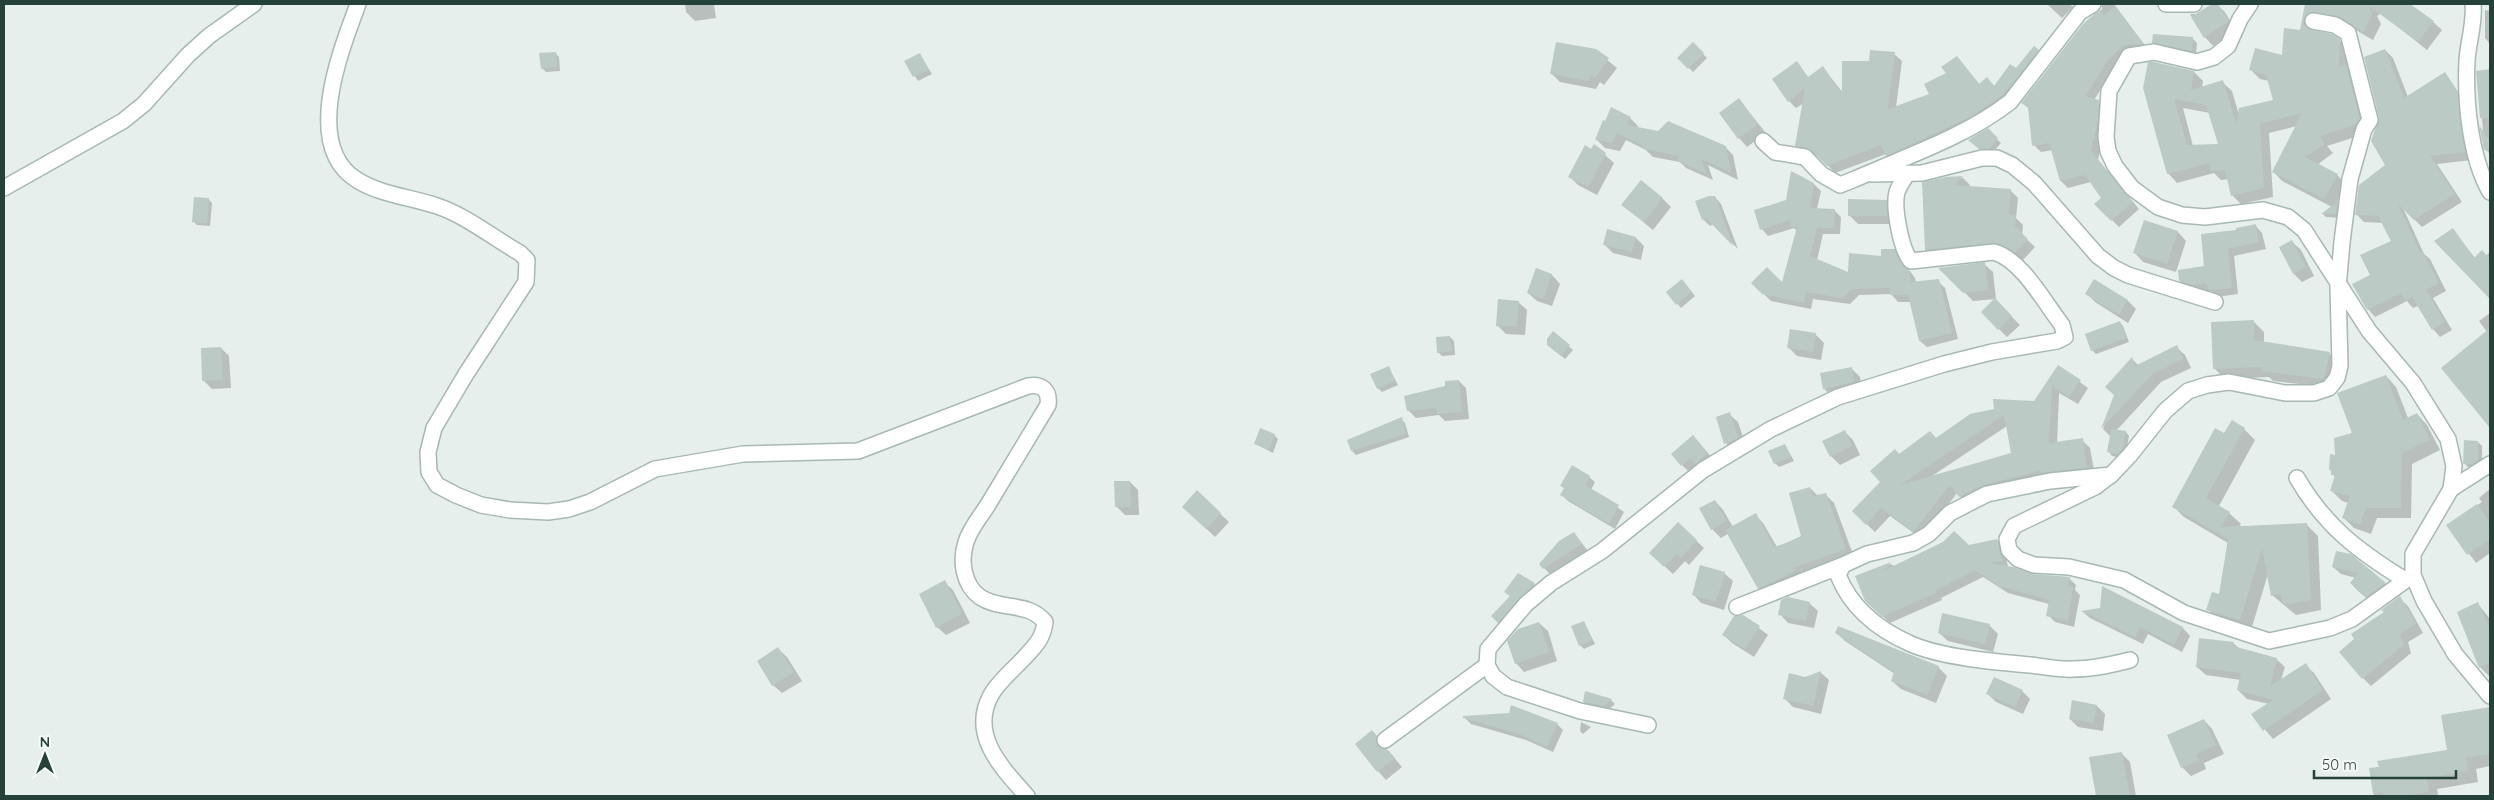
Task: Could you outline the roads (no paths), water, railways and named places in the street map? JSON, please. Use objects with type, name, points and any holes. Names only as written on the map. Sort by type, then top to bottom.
[{"type":"street","points":[[4,188],[123,121],[144,104],[188,55],[209,36],[254,4]]},
{"type":"street","points":[[358,4],[331,84],[330,133],[336,156],[345,171],[358,181],[378,190],[437,206],[456,214],[520,253],[527,260],[526,282],[466,374],[434,428],[428,452],[429,472],[437,485],[456,496],[481,505],[510,510],[548,512],[569,509],[590,502],[655,469],[743,454],[858,451],[1028,386],[1037,384],[1043,387],[1049,399],[1048,405],[966,542],[964,572],[968,586],[981,598],[1029,610],[1038,614],[1045,622],[1044,636],[991,694],[984,713],[984,732],[993,757],[1027,796]]},
{"type":"street","points":[[1763,141],[1775,152],[1805,157],[1821,174],[1840,184],[1868,174],[1964,130],[2003,108],[2010,102],[2080,12],[2093,4]]},
{"type":"street","points":[[2166,4],[2194,4]]},
{"type":"street","points":[[2250,4],[2240,19],[2228,46],[2214,57],[2197,62],[2154,52],[2129,56],[2109,91],[2106,136],[2108,151],[2115,166],[2132,188],[2158,207],[2182,215],[2205,217],[2262,210],[2288,217],[2304,230],[2338,287],[2369,332],[2413,383],[2448,439],[2454,466],[2451,489],[2413,554],[2409,577],[2352,619],[2330,628],[2269,641],[2184,613],[2124,580],[2069,567],[2034,565],[2018,559],[2009,550],[2007,539],[2014,526],[2095,487],[2111,475],[2130,455],[2165,411],[2188,391],[2207,385],[2229,382],[2285,393],[2314,393],[2329,388],[2337,378],[2340,366],[2338,287],[2350,179],[2364,129],[2370,120],[2348,33],[2335,25],[2312,21]]},
{"type":"street","points":[[2473,4],[2474,14],[2467,61],[2473,148],[2489,187]]},
{"type":"street","points":[[1868,174],[1922,173],[1982,158],[1997,158],[2012,165],[2034,183],[2098,256],[2114,268],[2128,275],[2215,302]]},
{"type":"street","points":[[1648,725],[1580,711],[1507,687],[1493,676],[1487,665],[1488,649],[1526,604],[1551,583],[1602,551],[1703,470],[1771,429],[1838,396],[1944,364],[1992,352],[2058,341],[2065,336],[2062,324],[2016,265],[2005,256],[1994,252],[1912,261],[1905,254],[1896,208],[1897,191],[1907,174]]},
{"type":"street","points":[[2451,489],[2490,464]]},
{"type":"street","points":[[1737,607],[1867,554],[1913,542],[1929,534],[1950,514],[1987,494],[2050,481],[2111,475]]},
{"type":"street","points":[[2296,478],[2321,515],[2343,538],[2361,552],[2409,577],[2455,654],[2490,696]]},
{"type":"street","points":[[1843,565],[1838,575],[1843,590],[1858,610],[1878,626],[1912,644],[1987,661],[2072,670],[2101,668],[2130,660]]},
{"type":"street","points":[[1385,740],[1487,665]]}]
